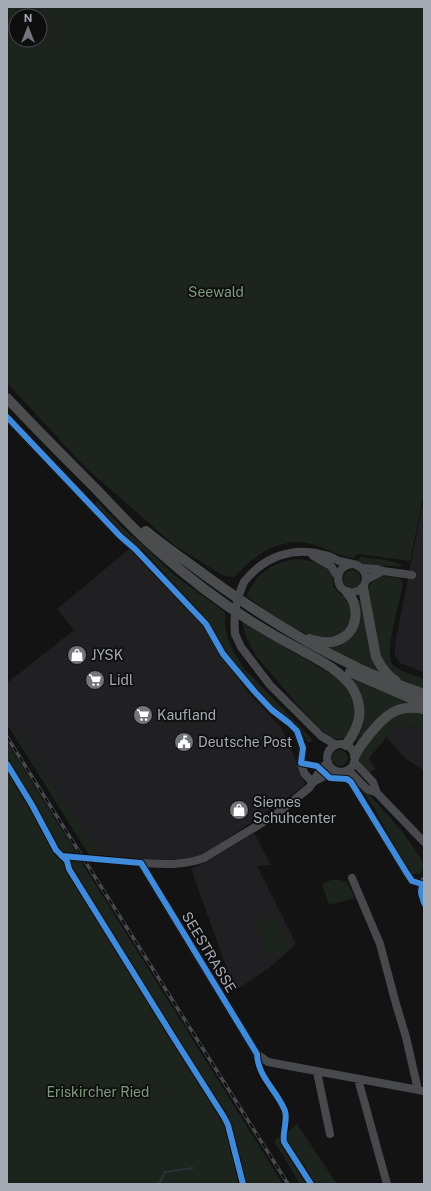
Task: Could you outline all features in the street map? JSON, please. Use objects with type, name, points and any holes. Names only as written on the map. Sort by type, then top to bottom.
[{"type":"main road","points":[[7,398],[155,549],[203,589],[252,622],[314,657],[348,682],[358,701],[360,713],[357,728],[341,745]]},
{"type":"main road","points":[[118,512],[137,524],[165,547],[239,600],[314,646],[357,668],[387,681],[422,693]]},
{"type":"main road","points":[[364,584],[372,640],[376,657],[380,665],[394,680],[422,693]]},
{"type":"main road","points":[[279,624],[315,641],[324,642],[338,640],[346,636],[355,622],[356,610],[352,598],[348,592]]},
{"type":"main road","points":[[314,657],[424,704]]},
{"type":"main road","points":[[355,759],[358,749],[385,716],[404,708],[424,708]]},
{"type":"street","points":[[7,417],[206,624],[223,654],[255,692],[272,710],[297,731],[303,748],[301,763],[304,774],[313,783]]},
{"type":"street","points":[[308,552],[331,566],[338,577],[339,585],[348,592],[356,592],[364,584],[383,571]]},
{"type":"street","points":[[355,759],[352,767],[343,772],[335,771],[331,768],[327,756],[329,750],[321,736],[270,685],[241,647],[236,634],[234,611],[236,600],[244,582],[256,568],[270,559],[286,553],[308,552],[356,565],[366,574],[364,584]]},
{"type":"street","points":[[338,577],[343,567],[351,564]]},
{"type":"street","points":[[361,568],[412,575]]},
{"type":"street","points":[[321,736],[351,748],[355,759],[373,782],[377,793],[424,842]]},
{"type":"street","points":[[329,750],[341,745]]},
{"type":"street","name":"SEESTRASSE","points":[[328,762],[309,788],[275,815],[204,858],[193,863],[182,864],[141,863],[258,1054],[268,1062],[421,1090]]},
{"type":"street","points":[[348,770],[367,789],[377,793]]},
{"type":"street","name":"SEESTRASSE","points":[[313,783],[335,771]]},
{"type":"street","points":[[347,779],[351,782],[412,881],[423,882],[421,893],[424,903]]},
{"type":"street","points":[[352,878],[380,944],[421,1090]]},
{"type":"street","points":[[317,1072],[330,1134]]},
{"type":"street","points":[[358,1079],[387,1184]]},
{"type":"shaded area","points":[[424,505],[424,672],[400,663],[395,655],[395,645],[422,506]]},
{"type":"shaded area","points":[[129,549],[201,624],[221,657],[253,698],[281,727],[298,765],[299,773],[305,783],[304,786],[204,854],[191,859],[143,860],[102,856],[7,718],[7,683],[74,630],[57,609]]},
{"type":"shaded area","points":[[396,726],[424,728],[424,771],[405,758],[386,737]]},
{"type":"shaded area","points":[[254,833],[271,865],[257,866],[296,944],[269,968],[235,991],[191,869],[208,861]]},
{"type":"green space","name":"Seewald","points":[[7,7],[424,7],[424,493],[410,561],[358,554],[353,558],[313,544],[296,542],[286,543],[266,550],[249,562],[235,577],[224,576],[174,545],[86,468],[7,383]]},
{"type":"green space","points":[[97,501],[124,529],[174,575],[225,612],[225,626],[228,639],[243,667],[312,739],[311,742],[307,742],[298,727],[276,709],[258,691],[230,658],[216,633],[202,614],[144,551],[125,536],[94,505]]},
{"type":"green space","points":[[361,557],[387,560],[402,566],[367,566],[356,561]]},
{"type":"green space","points":[[298,559],[318,563],[326,567],[332,575],[335,588],[345,598],[350,606],[350,620],[345,628],[336,637],[331,639],[323,639],[304,633],[246,596],[256,581],[267,570],[289,560]]},
{"type":"green space","points":[[352,570],[358,573],[361,579],[358,585],[352,588],[346,585],[343,579],[346,573]]},
{"type":"green space","points":[[384,576],[400,578],[403,583],[391,638],[390,659],[396,667],[424,679],[424,689],[390,672],[382,662],[379,654],[373,632],[366,591],[374,581]]},
{"type":"green space","points":[[358,600],[360,600],[369,643],[381,673],[321,647],[343,642]]},
{"type":"green space","points":[[242,622],[346,683],[352,692],[357,718],[346,738],[337,739],[330,737],[304,712],[256,656],[246,637]]},
{"type":"green space","points":[[349,676],[417,704],[410,704],[358,743],[356,740],[363,724],[364,707],[359,691]]},
{"type":"green space","points":[[424,711],[424,728],[396,726],[369,758],[375,769],[369,773],[360,763],[360,750],[395,713]]},
{"type":"green space","points":[[7,718],[102,856],[89,855],[7,724]]},
{"type":"green space","name":"Eriskircher Ried","points":[[7,742],[77,854],[61,853],[179,1048],[182,1046],[70,867],[68,860],[81,860],[283,1184],[7,1184],[7,765],[39,816],[40,815],[7,760]]},
{"type":"green space","points":[[340,750],[346,752],[348,758],[346,764],[340,766],[334,764],[332,758],[334,752]]},
{"type":"green space","points":[[358,782],[402,831],[422,860],[423,867],[420,874],[413,874],[409,872],[374,808],[357,783]]},
{"type":"green space","points":[[331,880],[347,882],[355,898],[329,905],[322,884]]},
{"type":"green space","points":[[276,914],[288,951],[269,958],[257,920]]},
{"type":"green space","points":[[297,1124],[337,1184],[315,1184],[312,1180],[287,1142],[285,1134]]},
{"type":"green space","points":[[279,1137],[308,1184],[300,1184],[274,1141]]},
{"type":"waterway","points":[[159,1184],[165,1172],[193,1168]]},
{"type":"railway","points":[[7,737],[288,1184]]},
{"type":"cycle path","points":[[7,417],[206,624],[223,654],[255,692],[272,710],[297,731],[303,748],[301,763],[317,766],[330,778],[347,779],[351,782],[412,881],[422,884],[421,893],[424,903]]},
{"type":"cycle path","points":[[7,764],[32,805],[56,850],[67,861],[69,869],[224,1117],[228,1125],[243,1184]]},
{"type":"cycle path","points":[[62,856],[141,863],[257,1054],[258,1062],[264,1077],[285,1111],[286,1119],[284,1142],[311,1184]]},
{"type":"place","name":"JYSK","points":[[77,655]]},
{"type":"place","name":"Lidl","points":[[95,680]]},
{"type":"place","name":"Kaufland","points":[[143,715]]},
{"type":"place","name":"Deutsche Post","points":[[184,742]]},
{"type":"place","name":"Siemes Schuhcenter","points":[[239,810]]}]
